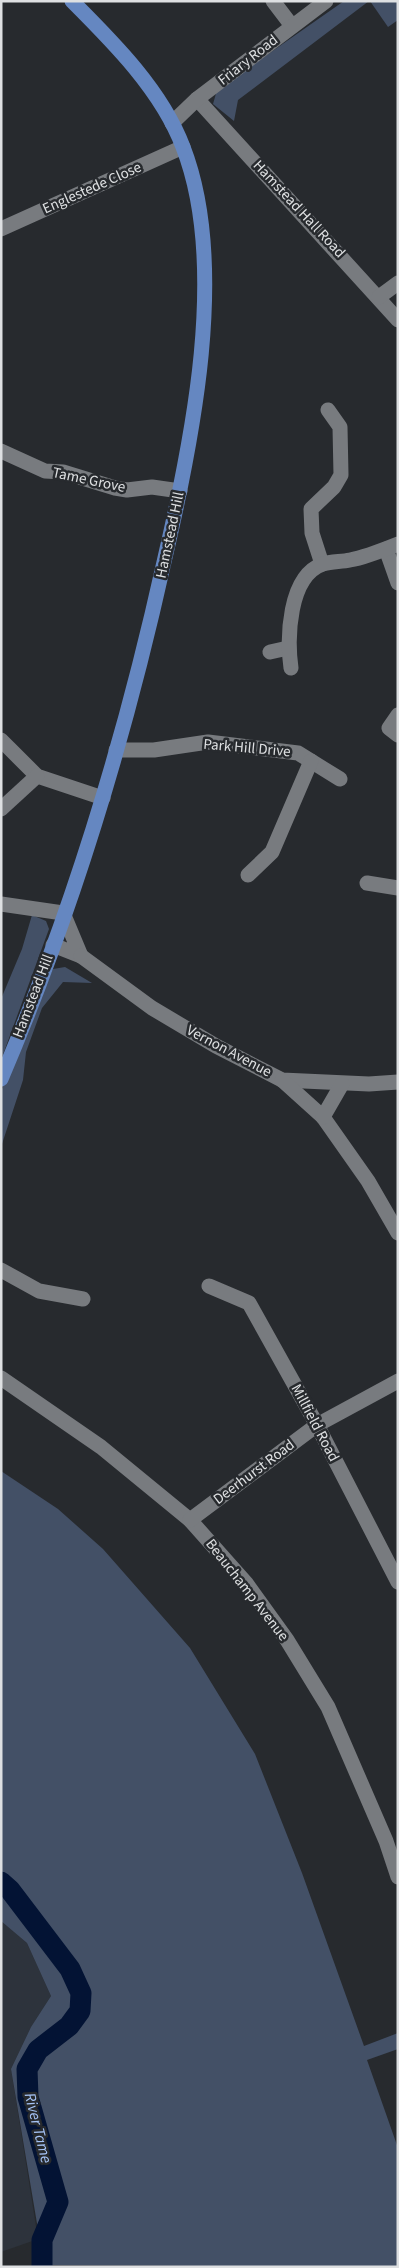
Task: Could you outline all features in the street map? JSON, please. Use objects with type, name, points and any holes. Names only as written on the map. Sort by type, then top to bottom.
[{"type":"main road","name":"Hamstead Hill","points":[[1,1079],[53,945],[103,798],[153,613],[180,491],[198,385],[204,302],[202,230],[192,174],[183,147],[157,96],[72,1]]},
{"type":"street","points":[[273,1],[292,26]]},
{"type":"street","name":"Friary Road","points":[[172,123],[198,99],[326,1]]},
{"type":"street","name":"Hamstead Hall Road","points":[[198,99],[398,320]]},
{"type":"street","name":"Englestede Close","points":[[1,228],[183,147]]},
{"type":"street","points":[[379,297],[398,283]]},
{"type":"street","points":[[322,564],[312,532],[311,510],[334,487],[341,475],[340,426],[328,410]]},
{"type":"street","name":"Tame Grove","points":[[1,452],[45,471],[63,472],[115,488],[127,490],[152,487],[180,491]]},
{"type":"street","points":[[290,668],[288,648],[296,594],[306,576],[322,564],[352,560],[392,547],[398,583]]},
{"type":"street","points":[[270,652],[288,648]]},
{"type":"street","points":[[398,715],[390,728],[398,735]]},
{"type":"street","points":[[1,740],[37,776],[103,798]]},
{"type":"street","name":"Park Hill Drive","points":[[116,750],[154,750],[208,742],[298,753],[340,780]]},
{"type":"street","points":[[248,874],[272,852],[311,761]]},
{"type":"street","points":[[1,809],[37,776]]},
{"type":"street","points":[[367,883],[398,888]]},
{"type":"street","points":[[1,904],[64,913],[81,956]]},
{"type":"street","name":"Vernon Avenue","points":[[53,945],[81,956],[152,1008],[216,1046],[282,1080],[342,1084],[398,1082]]},
{"type":"street","points":[[282,1080],[323,1117],[368,1182],[398,1233]]},
{"type":"street","points":[[323,1117],[342,1084]]},
{"type":"street","points":[[1,1270],[39,1291],[83,1298]]},
{"type":"street","name":"Millfield Road","points":[[209,1286],[249,1303],[317,1425],[398,1582]]},
{"type":"street","name":"Beauchamp Avenue","points":[[1,1378],[101,1447],[190,1520],[246,1583],[287,1640],[328,1707],[386,1841],[398,1877]]},
{"type":"street","name":"Deerhurst Road","points":[[190,1520],[317,1425],[398,1381]]},
{"type":"shaded area","points":[[344,1],[369,1],[238,100],[234,121],[213,104],[217,90]]},
{"type":"shaded area","points":[[370,1],[398,1],[398,20],[388,27]]},
{"type":"shaded area","points":[[32,915],[46,921],[49,929],[1,1060],[1,999],[22,949]]},
{"type":"shaded area","points":[[65,967],[92,983],[63,982],[42,1008],[26,1052],[23,1080],[1,1147],[2,1089],[53,969]]},
{"type":"shaded area","points":[[1,1471],[58,1509],[103,1549],[190,1648],[255,1754],[302,1873],[364,2046],[398,2033],[398,2049],[367,2060],[398,2148],[397,2267],[44,2265],[11,2069],[31,2027],[51,1996],[27,1943],[1,1921]]},
{"type":"shaded area","points":[[1,1921],[27,1943],[51,1996],[31,2027],[11,2069],[38,2239],[1,2252]]},
{"type":"waterway","name":"River Tame","points":[[1,1882],[10,1890],[70,1969],[81,1993],[80,2011],[69,2026],[38,2050],[27,2069],[28,2097],[58,2202],[42,2240],[42,2267]]}]
